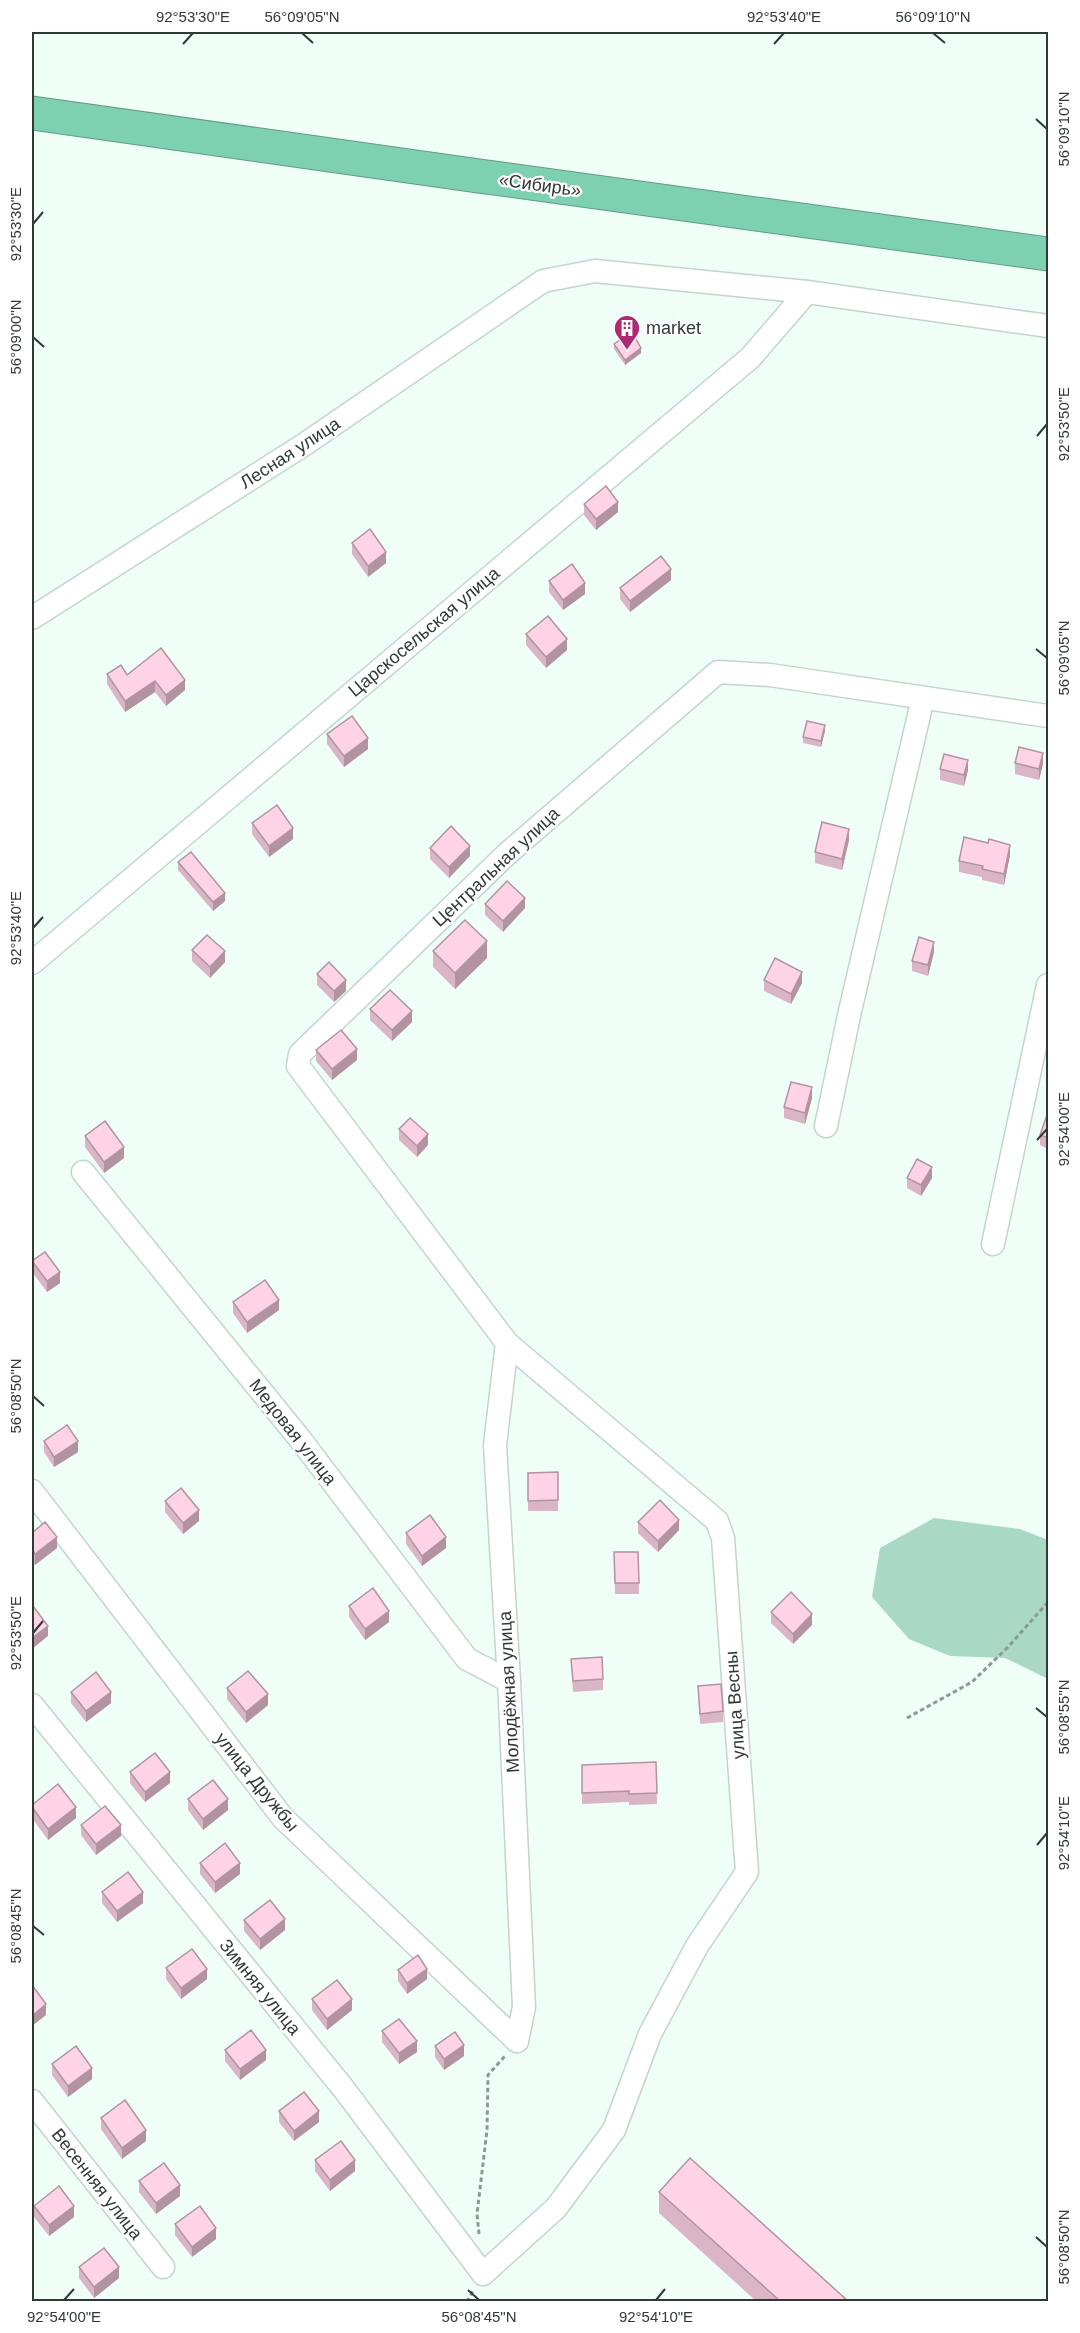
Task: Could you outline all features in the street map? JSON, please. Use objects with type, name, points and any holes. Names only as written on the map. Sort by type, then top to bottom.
[{"type":"highway","name":"«Сибирь»","points":[[32,113],[449,173],[1048,254]]},
{"type":"street","name":"Лесная улица","points":[[32,618],[305,444],[543,281],[595,271],[807,292]]},
{"type":"street","points":[[807,292],[1048,326]]},
{"type":"street","name":"Царскосельская улица","points":[[32,963],[750,358],[807,292]]},
{"type":"street","name":"Центральная улица","points":[[723,1538],[717,1521],[507,1343],[298,1066],[300,1054],[508,853],[718,672],[770,675],[1048,716]]},
{"type":"street","points":[[826,1126],[850,1011],[923,698]]},
{"type":"street","points":[[993,1244],[1048,985]]},
{"type":"street","name":"Медовая улица","points":[[83,1172],[300,1439],[467,1659],[509,1681]]},
{"type":"street","name":"Молодёжная улица","points":[[507,1343],[495,1445],[509,1681],[524,2007],[517,2041]]},
{"type":"street","name":"улица Дружбы","points":[[32,1491],[283,1818],[517,2041]]},
{"type":"street","name":"улица Весны","points":[[483,2274],[556,2208],[614,2130],[651,2034],[697,1946],[747,1872],[723,1538]]},
{"type":"street","name":"Зимняя улица","points":[[32,1705],[343,2088],[483,2274]]},
{"type":"street","name":"Весенняя улица","points":[[32,2101],[163,2267]]},
{"type":"path","points":[[907,1718],[972,1682],[1009,1646],[1048,1602]]},
{"type":"path","points":[[467,2301],[483,2274],[477,2214],[487,2130],[488,2075],[517,2041]]},
{"type":"green space","points":[[934,1518],[1020,1529],[1048,1540],[1048,1679],[1005,1658],[950,1656],[909,1639],[872,1597],[880,1548]]},
{"type":"building","name":"market","points":[[632,332],[641,348],[625,360],[614,344]]},
{"type":"building","points":[[606,486],[618,502],[596,519],[584,504]]},
{"type":"building","points":[[370,529],[386,552],[368,566],[352,543]]},
{"type":"building","points":[[661,556],[671,569],[630,601],[620,588]]},
{"type":"building","points":[[572,564],[585,583],[563,600],[549,581]]},
{"type":"building","points":[[548,616],[567,639],[546,657],[526,634]]},
{"type":"building","points":[[161,648],[185,680],[166,695],[155,681],[125,701],[107,674],[121,665],[127,675]]},
{"type":"building","points":[[352,716],[368,738],[344,756],[327,734]]},
{"type":"building","points":[[807,721],[825,725],[821,741],[803,737]]},
{"type":"building","points":[[1019,747],[1043,753],[1039,769],[1015,763]]},
{"type":"building","points":[[944,754],[968,760],[964,775],[940,769]]},
{"type":"building","points":[[277,805],[293,828],[269,846],[252,823]]},
{"type":"building","points":[[822,822],[849,829],[842,859],[815,852]]},
{"type":"building","points":[[451,826],[470,846],[449,867],[430,848]]},
{"type":"building","points":[[964,837],[988,843],[989,839],[1010,845],[1004,874],[982,869],[983,866],[959,861]]},
{"type":"building","points":[[191,852],[225,893],[213,902],[178,862]]},
{"type":"building","points":[[507,881],[525,898],[503,921],[485,904]]},
{"type":"building","points":[[465,920],[487,941],[455,973],[433,951]]},
{"type":"building","points":[[207,935],[225,951],[210,967],[192,950]]},
{"type":"building","points":[[919,937],[934,942],[928,965],[912,961]]},
{"type":"building","points":[[775,958],[802,972],[791,994],[764,980]]},
{"type":"building","points":[[329,962],[346,980],[334,991],[317,974]]},
{"type":"building","points":[[390,990],[412,1011],[392,1030],[370,1009]]},
{"type":"building","points":[[341,1030],[357,1049],[332,1069],[316,1050]]},
{"type":"building","points":[[791,1082],[812,1087],[805,1113],[784,1107]]},
{"type":"building","points":[[1048,1112],[1048,1138],[1040,1135]]},
{"type":"building","points":[[410,1118],[428,1134],[417,1146],[399,1129]]},
{"type":"building","points":[[105,1121],[124,1147],[104,1162],[85,1136]]},
{"type":"building","points":[[917,1159],[932,1167],[921,1185],[907,1178]]},
{"type":"building","points":[[45,1252],[60,1272],[47,1281],[32,1261]]},
{"type":"building","points":[[265,1280],[279,1300],[247,1322],[233,1302]]},
{"type":"building","points":[[67,1425],[78,1441],[54,1457],[44,1441]]},
{"type":"building","points":[[558,1472],[558,1500],[528,1501],[528,1473]]},
{"type":"building","points":[[181,1488],[199,1510],[183,1523],[165,1501]]},
{"type":"building","points":[[660,1500],[679,1520],[658,1541],[638,1522]]},
{"type":"building","points":[[430,1515],[446,1537],[422,1556],[406,1533]]},
{"type":"building","points":[[45,1522],[57,1537],[35,1554],[32,1549],[32,1533]]},
{"type":"building","points":[[614,1552],[638,1552],[639,1583],[615,1583]]},
{"type":"building","points":[[373,1588],[389,1611],[365,1629],[349,1606]]},
{"type":"building","points":[[791,1592],[812,1614],[793,1634],[771,1612]]},
{"type":"building","points":[[32,1607],[48,1626],[32,1638]]},
{"type":"building","points":[[602,1657],[603,1679],[573,1681],[571,1659]]},
{"type":"building","points":[[248,1671],[268,1694],[246,1712],[227,1688]]},
{"type":"building","points":[[96,1672],[111,1692],[86,1711],[71,1692]]},
{"type":"building","points":[[721,1684],[723,1711],[700,1714],[698,1686]]},
{"type":"building","points":[[155,1753],[170,1772],[145,1792],[130,1772]]},
{"type":"building","points":[[656,1762],[657,1793],[629,1794],[629,1791],[582,1793],[582,1765]]},
{"type":"building","points":[[213,1780],[228,1799],[203,1819],[188,1799]]},
{"type":"building","points":[[58,1784],[76,1807],[48,1829],[32,1805]]},
{"type":"building","points":[[105,1806],[121,1825],[96,1844],[81,1825]]},
{"type":"building","points":[[225,1843],[240,1863],[215,1882],[200,1863]]},
{"type":"building","points":[[128,1872],[143,1892],[117,1911],[102,1892]]},
{"type":"building","points":[[270,1900],[285,1919],[260,1939],[244,1920]]},
{"type":"building","points":[[192,1949],[207,1969],[181,1988],[166,1968]]},
{"type":"building","points":[[418,1955],[427,1969],[407,1983],[398,1970]]},
{"type":"building","points":[[337,1980],[352,1999],[327,2019],[312,1999]]},
{"type":"building","points":[[32,1985],[46,2004],[32,2016]]},
{"type":"building","points":[[399,2019],[417,2041],[399,2053],[382,2031]]},
{"type":"building","points":[[251,2030],[266,2050],[240,2069],[225,2050]]},
{"type":"building","points":[[455,2032],[464,2045],[444,2059],[435,2046]]},
{"type":"building","points":[[76,2046],[92,2068],[68,2086],[52,2064]]},
{"type":"building","points":[[304,2092],[319,2111],[294,2131],[279,2111]]},
{"type":"building","points":[[125,2100],[146,2130],[122,2148],[101,2118]]},
{"type":"building","points":[[341,2141],[355,2160],[330,2180],[315,2160]]},
{"type":"building","points":[[690,2158],[848,2301],[780,2301],[659,2192]]},
{"type":"building","points":[[164,2163],[180,2185],[156,2203],[139,2181]]},
{"type":"building","points":[[59,2186],[74,2206],[49,2225],[34,2206]]},
{"type":"building","points":[[200,2206],[216,2228],[192,2247],[175,2224]]},
{"type":"building","points":[[104,2248],[119,2267],[94,2287],[79,2267]]},
{"type":"place","name":"market","points":[[627,351]]}]
